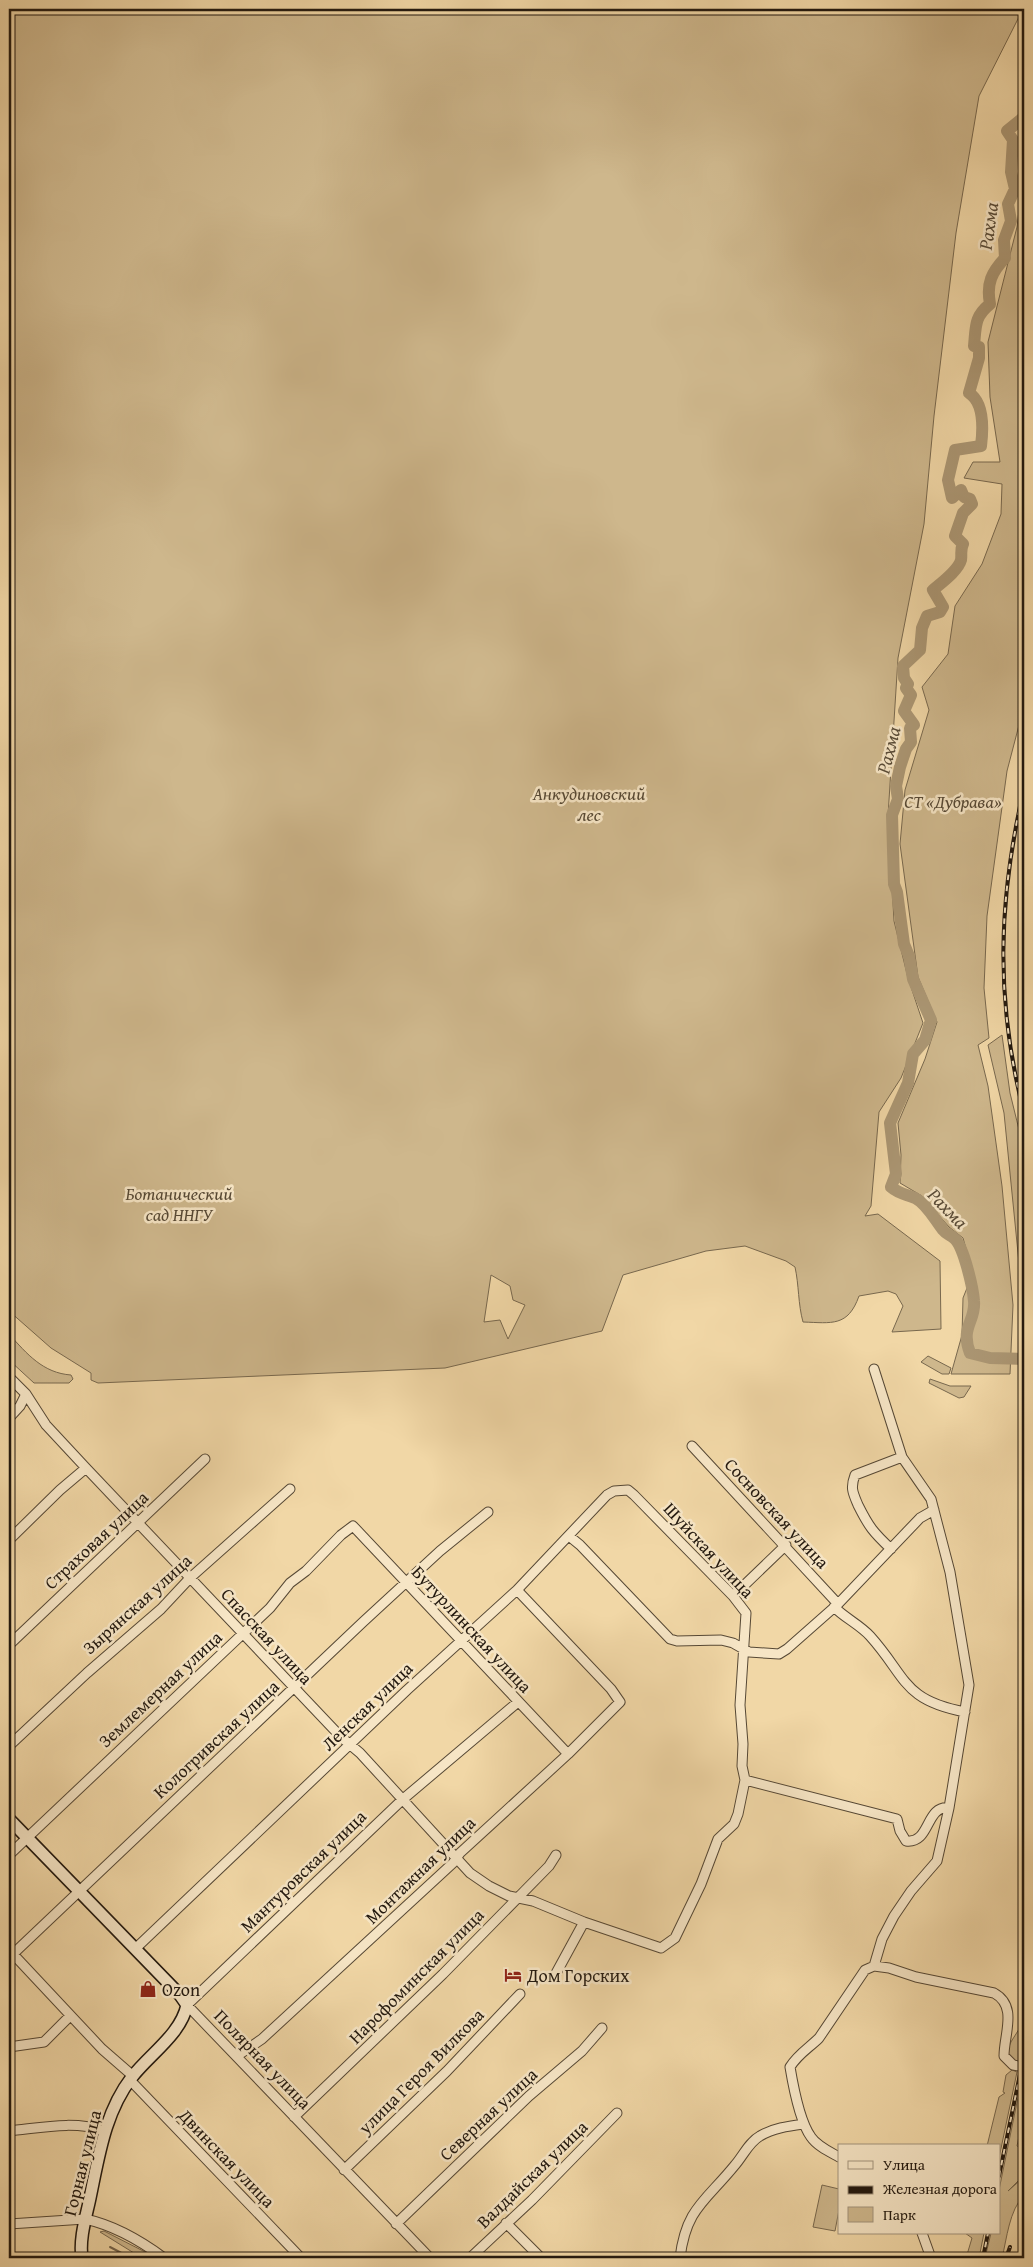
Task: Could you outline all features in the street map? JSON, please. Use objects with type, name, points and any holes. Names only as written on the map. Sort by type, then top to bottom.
[{"type":"main road","name":"Полярная улица","points":[[9,1818],[180,1995],[187,2005]]},
{"type":"main road","name":"Мантуровская улица","points":[[132,2078],[181,2022],[187,2005]]},
{"type":"main road","name":"Горная улица","points":[[82,2258],[85,2219],[104,2131],[114,2107],[132,2078]]},
{"type":"street","points":[[874,1369],[902,1457],[931,1499],[950,1572],[969,1685],[949,1808],[937,1861],[911,1891],[894,1916],[882,1940],[874,1966]]},
{"type":"street","name":"Спасская улица","points":[[9,1377],[26,1394],[46,1424],[86,1468],[456,1859],[478,1879],[508,1896],[533,1901],[584,1922],[661,1948]]},
{"type":"street","points":[[9,1418],[20,1406],[26,1394]]},
{"type":"street","name":"Сосновская улица","points":[[692,1446],[786,1545],[843,1616],[864,1630],[915,1694],[936,1705],[965,1712]]},
{"type":"street","points":[[891,1549],[870,1529],[863,1518],[851,1485],[855,1475],[902,1457]]},
{"type":"street","name":"Страховая улица","points":[[9,1645],[206,1459]]},
{"type":"street","points":[[9,1540],[60,1490],[86,1468]]},
{"type":"street","name":"Зырянская улица","points":[[9,1746],[87,1672],[161,1609],[190,1578],[290,1489]]},
{"type":"street","name":"Ленская улица","points":[[135,1949],[517,1590],[607,1495],[622,1489]]},
{"type":"street","name":"Шуйская улица","points":[[622,1489],[634,1494],[733,1596],[746,1613],[748,1621],[742,1648],[740,1705],[743,1744],[742,1766],[745,1780],[734,1824],[718,1839],[701,1884],[675,1938],[661,1948]]},
{"type":"street","points":[[569,1536],[580,1545],[670,1639],[677,1641],[721,1640],[749,1652],[779,1654],[836,1605],[920,1518],[934,1510]]},
{"type":"street","name":"Кологривская улица","points":[[11,1954],[407,1582],[488,1512]]},
{"type":"street","name":"Бутурлинская улица","points":[[353,1526],[568,1754]]},
{"type":"street","name":"Землемерная улица","points":[[9,1854],[270,1608],[290,1583],[306,1571],[353,1526]]},
{"type":"street","points":[[733,1596],[786,1545]]},
{"type":"street","name":"Монтажная улица","points":[[237,2056],[262,2039],[568,1754],[620,1702],[612,1689],[517,1590]]},
{"type":"street","name":"Мантуровская улица","points":[[187,2005],[402,1800],[518,1702]]},
{"type":"street","points":[[745,1780],[897,1820],[900,1832],[906,1842],[911,1842],[922,1836],[934,1812],[939,1808],[949,1808]]},
{"type":"street","name":"Нарофоминская улица","points":[[294,2117],[449,1967],[549,1866],[556,1855]]},
{"type":"street","points":[[554,1977],[584,1922]]},
{"type":"street","name":"Двинская улица","points":[[11,1954],[132,2078],[301,2258]]},
{"type":"street","points":[[838,2156],[824,2149],[811,2138],[804,2124],[790,2066],[800,2054],[812,2046],[819,2038],[865,1970],[874,1966],[889,1968],[916,1977],[994,1993],[1003,1998],[1009,2012],[1004,2056],[1007,2061],[1024,2067]]},
{"type":"street","name":"улица Героя Вилкова","points":[[344,2170],[447,2071],[520,1994]]},
{"type":"street","name":"Полярная улица","points":[[187,2005],[430,2258]]},
{"type":"street","points":[[9,2047],[44,2042],[70,2016]]},
{"type":"street","name":"Северная улица","points":[[396,2224],[529,2096],[582,2050],[602,2028]]},
{"type":"street","name":"Валдайская улица","points":[[470,2258],[532,2200],[617,2113]]},
{"type":"street","points":[[680,2258],[686,2228],[694,2211],[707,2193],[736,2164],[753,2140],[773,2130],[804,2124]]},
{"type":"street","points":[[9,2131],[72,2125],[88,2126],[104,2131]]},
{"type":"street","points":[[9,2224],[85,2219],[97,2222],[132,2238],[164,2258]]},
{"type":"street","points":[[506,2223],[541,2258]]},
{"type":"street","points":[[922,2234],[931,2258]]},
{"type":"green space","name":"Анкудиновский лес","points":[[9,9],[1023,9],[979,96],[956,233],[934,416],[924,524],[898,658],[888,816],[894,921],[908,978],[923,1023],[901,1078],[879,1112],[871,1206],[865,1216],[878,1214],[940,1261],[941,1329],[892,1332],[903,1306],[896,1294],[888,1291],[859,1296],[850,1313],[838,1321],[822,1323],[803,1322],[795,1267],[786,1261],[745,1246],[706,1251],[623,1275],[602,1331],[445,1368],[98,1383],[91,1380],[91,1373],[51,1348],[9,1311]],"holes":[[[491,1275],[510,1286],[513,1300],[525,1305],[508,1339],[500,1320],[484,1322]]]},
{"type":"green space","name":"СТ «Дубрава»","points":[[1024,134],[1024,706],[1007,771],[987,916],[984,988],[989,1038],[978,1045],[988,1086],[1002,1186],[1013,1305],[1010,1374],[951,1374],[962,1335],[963,1298],[973,1273],[963,1238],[949,1227],[922,1196],[900,1183],[901,1155],[898,1123],[925,1059],[937,1022],[918,977],[900,844],[905,790],[929,710],[922,687],[948,654],[955,606],[982,564],[1001,514],[1002,484],[964,478],[973,462],[1000,462],[990,397],[988,342],[1017,227],[1022,185],[1019,136]]},
{"type":"green space","points":[[1024,855],[1024,928],[1019,921],[1023,913],[1019,905],[1023,889],[1021,882],[1023,877],[1019,871],[1022,856]]},
{"type":"green space","points":[[1002,1035],[1010,1093],[1024,1150],[1024,1415],[1020,1377],[1023,1303],[1004,1113],[988,1045]]},
{"type":"green space","points":[[9,1334],[36,1361],[52,1371],[71,1375],[73,1379],[69,1383],[34,1383],[9,1360]]},
{"type":"green space","points":[[928,1356],[951,1368],[949,1374],[942,1374],[921,1362]]},
{"type":"green space","points":[[930,1379],[950,1386],[971,1386],[964,1397],[959,1398],[929,1383]]},
{"type":"green space","points":[[1024,2009],[1024,2046],[1020,2063],[1012,2062],[1009,2058],[1008,2049],[1021,2025]]},
{"type":"green space","points":[[1012,2070],[1017,2072],[1000,2153],[1000,2144],[987,2144],[999,2097],[1005,2093],[1003,2092],[1006,2075]]},
{"type":"green space","points":[[1023,2073],[1024,2112],[1017,2146],[1024,2150],[1024,2175],[1008,2191],[1024,2177],[1024,2195],[1019,2201],[1012,2217],[1002,2258],[985,2258],[991,2234],[1000,2234],[1000,2185]]},
{"type":"green space","points":[[822,2185],[838,2189],[838,2215],[835,2231],[813,2227]]},
{"type":"green space","points":[[104,2231],[155,2258],[142,2258],[100,2232]]},
{"type":"green space","points":[[966,2234],[984,2234],[979,2258],[966,2258],[972,2238]]},
{"type":"waterway","name":"Рахма","points":[[1024,117],[1007,131],[1013,140],[1011,172],[1015,189],[1008,204],[1011,221],[1004,240],[1005,258],[991,278],[989,290],[990,304],[981,313],[976,327],[974,346],[979,347],[979,358],[969,393],[978,403],[982,417],[981,446],[955,450],[948,480],[952,498],[961,490],[964,497],[970,499],[972,504],[963,513],[955,536],[963,544],[961,560],[953,572],[933,590],[943,607],[940,612],[927,616],[922,628],[920,650],[903,666],[904,678],[908,684],[906,688],[911,695],[904,711],[914,725],[910,728],[911,742],[906,749],[900,767],[896,786],[898,799],[892,815],[894,884],[897,892],[904,944],[909,956],[913,979],[931,1020],[925,1040],[913,1054],[908,1083],[890,1123],[896,1174],[891,1187],[900,1193],[915,1198],[923,1204],[944,1231],[955,1239],[965,1259],[974,1301],[973,1314],[967,1330],[967,1344],[970,1353],[990,1358],[1024,1359]]},
{"type":"waterway","points":[[110,2247],[131,2258]]},
{"type":"railway","points":[[1024,788],[1009,871],[1003,950],[1008,1030],[1024,1113]]},
{"type":"railway","points":[[1000,2171],[1024,2055]]},
{"type":"railway","points":[[983,2258],[988,2234]]},
{"type":"railway","points":[[1006,2258],[1010,2247]]},
{"type":"place","name":"Дом Горских","points":[[513,1975]]},
{"type":"place","name":"Ozon","points":[[148,1989]]},
{"type":"park label","name":"Ботанический сад ННГУ","points":[[179,1203]]}]
